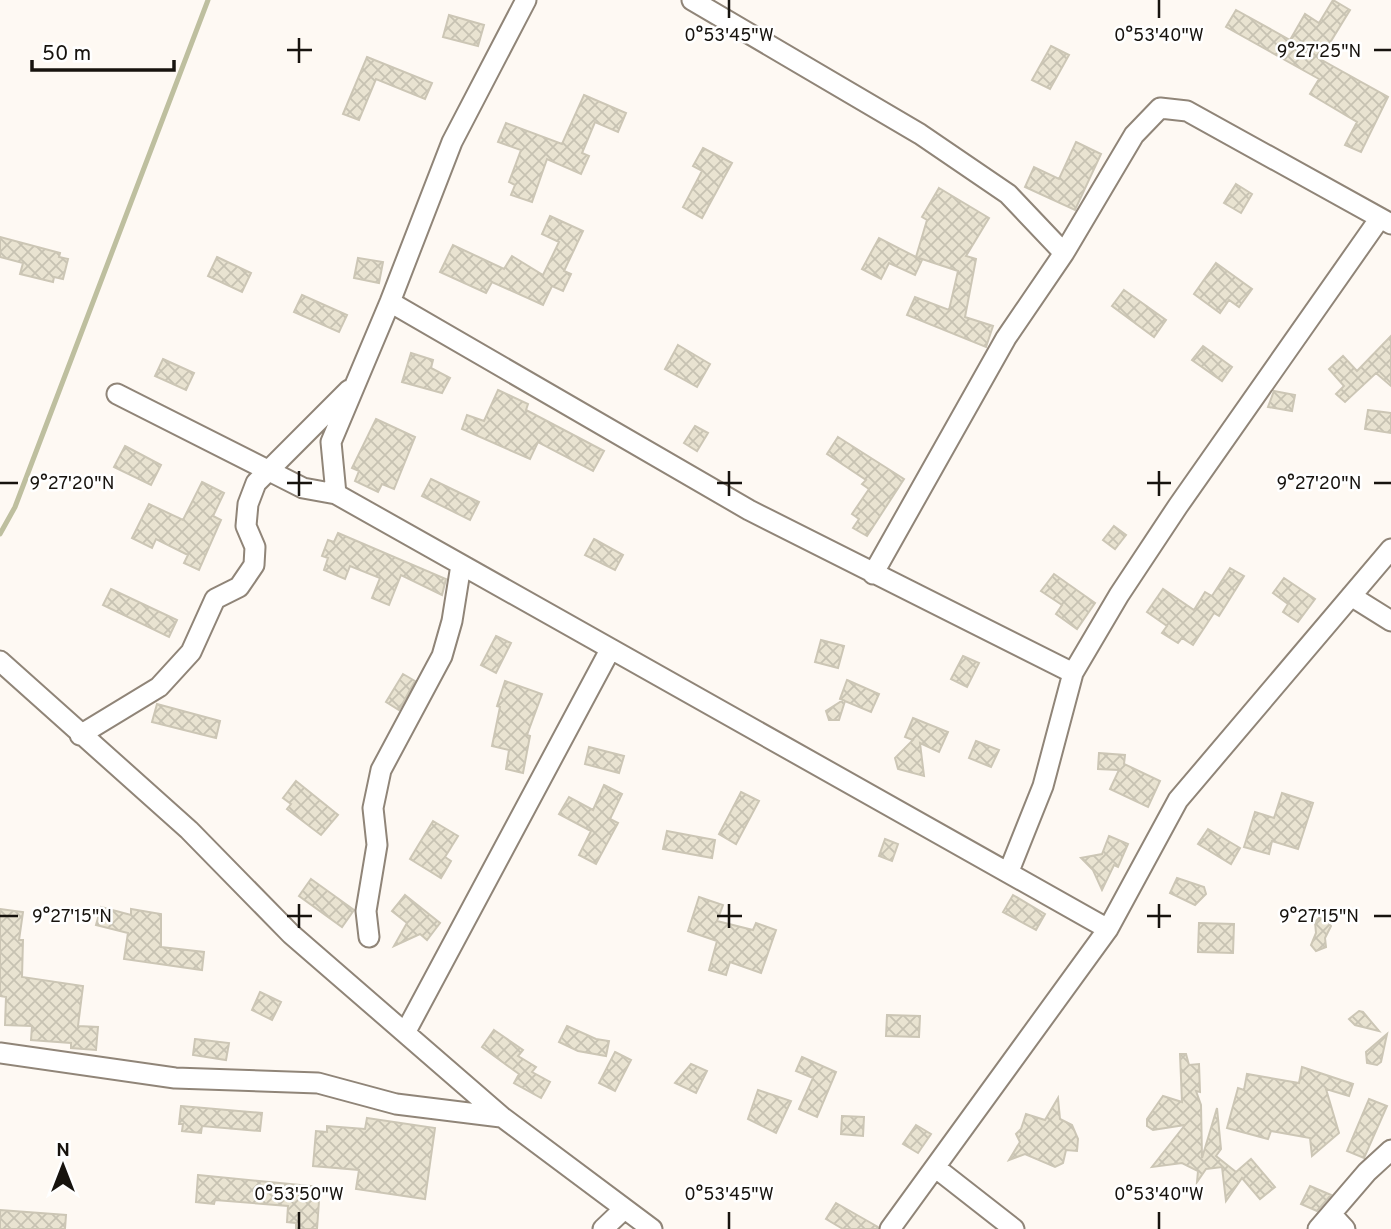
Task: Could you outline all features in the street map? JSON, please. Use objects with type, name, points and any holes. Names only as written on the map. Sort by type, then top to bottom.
[{"type":"street","points":[[336,494],[331,442],[390,302],[452,142],[526,0]]},
{"type":"street","points":[[692,0],[920,134],[1008,194],[1064,253]]},
{"type":"street","points":[[873,574],[1006,338],[1064,253],[1134,135],[1160,108],[1187,111],[1385,221],[1178,506],[1119,595],[1073,673],[1042,786],[1009,871]]},
{"type":"street","points":[[390,302],[749,510],[1073,673]]},
{"type":"street","points":[[80,735],[159,687],[191,652],[215,599],[239,587],[254,565],[255,547],[246,526],[248,504],[256,482],[356,383]]},
{"type":"street","points":[[117,394],[303,488],[336,494],[1108,929]]},
{"type":"street","points":[[890,1229],[1108,929],[1178,800],[1391,549]]},
{"type":"street","points":[[369,937],[366,911],[377,845],[373,808],[381,770],[442,656],[452,621],[461,565]]},
{"type":"street","points":[[1351,596],[1391,621]]},
{"type":"street","points":[[405,1033],[610,650]]},
{"type":"street","points":[[0,661],[189,830],[291,934],[502,1117],[652,1229]]},
{"type":"street","points":[[0,1054],[175,1078],[318,1083],[396,1104],[502,1117]]},
{"type":"street","points":[[1332,1225],[1367,1172],[1391,1150]]},
{"type":"street","points":[[936,1168],[1014,1229]]},
{"type":"street","points":[[603,1229],[624,1209]]},
{"type":"building","points":[[1333,0],[1350,10],[1320,59],[1388,97],[1361,152],[1345,145],[1357,122],[1310,94],[1319,79],[1226,27],[1236,10],[1290,40],[1305,14],[1319,23]]},
{"type":"building","points":[[449,15],[484,25],[478,46],[443,37]]},
{"type":"building","points":[[1051,46],[1069,55],[1050,89],[1032,80]]},
{"type":"building","points":[[367,57],[432,83],[425,99],[376,79],[359,120],[343,114]]},
{"type":"building","points":[[584,95],[626,113],[618,132],[595,122],[582,153],[589,156],[581,174],[547,159],[532,202],[511,195],[515,185],[509,182],[521,150],[498,142],[506,123],[562,144]]},
{"type":"building","points":[[1076,142],[1101,154],[1075,210],[1025,187],[1034,167],[1059,179]]},
{"type":"building","points":[[703,148],[732,163],[702,218],[683,207],[702,171],[693,166]]},
{"type":"building","points":[[1236,184],[1252,194],[1241,213],[1224,203]]},
{"type":"building","points":[[939,188],[989,218],[966,256],[976,259],[965,317],[993,326],[986,347],[907,315],[915,297],[949,310],[958,271],[916,257],[927,220],[922,217]]},
{"type":"building","points":[[550,216],[583,231],[564,271],[571,274],[563,291],[552,286],[543,305],[492,282],[486,293],[440,272],[453,245],[504,269],[512,256],[543,275],[559,242],[542,234]]},
{"type":"building","points":[[0,237],[60,253],[59,257],[68,259],[63,279],[54,277],[53,282],[20,274],[23,263],[0,257]]},
{"type":"building","points":[[879,238],[922,260],[915,275],[889,263],[881,279],[862,269]]},
{"type":"building","points":[[217,257],[251,273],[242,292],[208,276]]},
{"type":"building","points":[[358,258],[383,262],[379,283],[354,278]]},
{"type":"building","points":[[1216,263],[1252,289],[1239,307],[1229,300],[1220,313],[1194,294]]},
{"type":"building","points":[[1124,290],[1166,320],[1154,337],[1112,306]]},
{"type":"building","points":[[302,295],[347,315],[339,332],[294,312]]},
{"type":"building","points":[[1391,336],[1391,386],[1376,373],[1345,402],[1336,394],[1344,386],[1329,369],[1343,356],[1357,371]]},
{"type":"building","points":[[678,345],[710,364],[697,387],[665,369]]},
{"type":"building","points":[[1203,346],[1232,367],[1222,381],[1192,360]]},
{"type":"building","points":[[411,353],[433,360],[431,368],[450,378],[442,393],[402,382]]},
{"type":"building","points":[[163,359],[194,373],[186,390],[155,376]]},
{"type":"building","points":[[498,390],[528,404],[526,410],[604,451],[593,471],[538,442],[530,459],[462,429],[467,415],[484,421]]},
{"type":"building","points":[[1274,391],[1295,395],[1292,411],[1268,407]]},
{"type":"building","points":[[1368,410],[1391,413],[1391,433],[1365,429]]},
{"type":"building","points":[[376,419],[415,437],[394,489],[382,484],[378,492],[355,481],[359,471],[352,468]]},
{"type":"building","points":[[695,426],[708,433],[697,451],[684,443]]},
{"type":"building","points":[[838,437],[904,479],[867,536],[853,528],[859,519],[852,514],[869,489],[862,484],[866,480],[827,454]]},
{"type":"building","points":[[125,446],[161,465],[151,485],[114,467]]},
{"type":"building","points":[[431,479],[479,502],[470,520],[422,496]]},
{"type":"building","points":[[202,482],[224,493],[213,516],[221,520],[199,570],[184,563],[188,555],[156,539],[152,548],[132,538],[149,504],[183,520]]},
{"type":"building","points":[[1114,526],[1126,535],[1115,549],[1103,540]]},
{"type":"building","points":[[338,533],[446,579],[442,595],[401,575],[389,605],[372,598],[380,578],[350,566],[345,579],[324,570],[328,558],[322,556],[328,540],[334,542]]},
{"type":"building","points":[[594,539],[623,555],[615,570],[585,555]]},
{"type":"building","points":[[1230,568],[1244,576],[1219,616],[1214,613],[1193,645],[1182,638],[1178,643],[1162,633],[1167,626],[1147,612],[1163,589],[1194,610],[1205,592],[1212,596]]},
{"type":"building","points":[[1054,574],[1095,603],[1077,629],[1056,614],[1062,605],[1041,591]]},
{"type":"building","points":[[1284,578],[1315,599],[1298,622],[1283,612],[1288,604],[1273,593]]},
{"type":"building","points":[[111,589],[177,620],[169,637],[103,605]]},
{"type":"building","points":[[496,636],[511,643],[496,673],[481,665]]},
{"type":"building","points":[[821,640],[844,646],[838,668],[815,662]]},
{"type":"building","points":[[963,656],[979,663],[967,687],[951,679]]},
{"type":"building","points":[[403,674],[415,681],[399,710],[386,702]]},
{"type":"building","points":[[847,680],[879,694],[871,712],[845,701],[839,720],[829,720],[826,711],[843,700],[840,699]]},
{"type":"building","points":[[505,681],[542,694],[527,735],[530,736],[523,773],[506,769],[509,750],[492,746],[500,707],[497,706]]},
{"type":"building","points":[[157,704],[220,721],[216,738],[152,722]]},
{"type":"building","points":[[913,718],[948,732],[939,752],[920,743],[924,776],[898,769],[895,758],[913,740],[905,737]]},
{"type":"building","points":[[976,741],[999,750],[991,767],[969,758]]},
{"type":"building","points":[[589,747],[624,756],[619,773],[585,764]]},
{"type":"building","points":[[1099,753],[1125,755],[1124,764],[1160,781],[1148,807],[1110,789],[1119,770],[1098,769]]},
{"type":"building","points":[[296,781],[338,815],[321,835],[287,809],[291,804],[283,798]]},
{"type":"building","points":[[604,785],[622,794],[610,819],[618,823],[596,864],[579,855],[591,831],[559,814],[569,797],[593,810]]},
{"type":"building","points":[[741,792],[759,801],[736,844],[719,834]]},
{"type":"building","points":[[1282,793],[1313,803],[1298,849],[1272,841],[1269,854],[1244,847],[1255,812],[1274,818]]},
{"type":"building","points":[[433,821],[458,836],[445,857],[451,861],[441,878],[410,859]]},
{"type":"building","points":[[1208,829],[1240,848],[1231,864],[1198,844]]},
{"type":"building","points":[[667,831],[715,840],[712,858],[663,849]]},
{"type":"building","points":[[1109,836],[1128,844],[1118,867],[1114,865],[1102,890],[1093,870],[1081,858],[1102,854]]},
{"type":"building","points":[[885,839],[898,844],[892,861],[879,856]]},
{"type":"building","points":[[1177,878],[1204,887],[1206,894],[1195,905],[1170,893]]},
{"type":"building","points":[[311,879],[354,910],[342,927],[299,896]]},
{"type":"building","points":[[405,895],[440,923],[427,940],[420,934],[394,946],[407,923],[392,911]]},
{"type":"building","points":[[1013,895],[1045,914],[1036,930],[1003,912]]},
{"type":"building","points":[[699,897],[723,905],[717,921],[753,930],[756,923],[776,930],[761,973],[730,962],[726,975],[709,970],[717,941],[688,931]]},
{"type":"building","points":[[101,907],[131,915],[131,909],[161,914],[161,947],[204,952],[202,970],[124,959],[128,933],[96,925]]},
{"type":"building","points":[[0,909],[23,912],[19,940],[23,940],[22,977],[83,986],[78,1026],[98,1027],[96,1050],[71,1048],[71,1043],[31,1040],[32,1026],[5,1025],[6,997],[0,996]]},
{"type":"building","points":[[1319,918],[1327,920],[1331,926],[1325,938],[1326,947],[1316,951],[1311,945],[1316,933],[1315,922]]},
{"type":"building","points":[[1199,923],[1234,924],[1233,953],[1198,952]]},
{"type":"building","points":[[260,992],[281,1002],[272,1020],[252,1010]]},
{"type":"building","points":[[1359,1011],[1363,1012],[1379,1031],[1355,1025],[1349,1019]]},
{"type":"building","points":[[887,1015],[920,1016],[919,1037],[886,1036]]},
{"type":"building","points":[[567,1026],[596,1039],[609,1041],[606,1056],[578,1051],[559,1042]]},
{"type":"building","points":[[494,1030],[523,1050],[518,1056],[536,1067],[532,1072],[550,1082],[541,1098],[514,1083],[519,1074],[482,1047]]},
{"type":"building","points":[[1387,1034],[1381,1062],[1377,1065],[1367,1063],[1366,1052]]},
{"type":"building","points":[[195,1039],[229,1043],[226,1060],[193,1055]]},
{"type":"building","points":[[615,1052],[631,1060],[615,1091],[599,1083]]},
{"type":"building","points":[[1180,1054],[1186,1054],[1189,1065],[1199,1064],[1200,1092],[1196,1091],[1201,1105],[1202,1158],[1217,1108],[1221,1149],[1216,1156],[1236,1172],[1251,1159],[1275,1187],[1260,1199],[1242,1178],[1226,1201],[1222,1167],[1206,1169],[1197,1182],[1198,1171],[1182,1163],[1152,1167],[1185,1125],[1153,1130],[1147,1126],[1147,1119],[1163,1096],[1182,1102]]},
{"type":"building","points":[[802,1057],[836,1072],[817,1117],[799,1109],[813,1078],[796,1071]]},
{"type":"building","points":[[691,1064],[707,1071],[696,1093],[675,1083]]},
{"type":"building","points":[[1302,1067],[1353,1084],[1349,1096],[1326,1089],[1339,1133],[1312,1156],[1310,1138],[1271,1131],[1268,1139],[1227,1128],[1238,1088],[1244,1090],[1247,1074],[1299,1083]]},
{"type":"building","points":[[758,1090],[791,1101],[776,1133],[748,1119]]},
{"type":"building","points":[[1058,1098],[1060,1119],[1072,1125],[1078,1139],[1077,1151],[1066,1150],[1063,1163],[1055,1167],[1025,1154],[1009,1160],[1020,1142],[1016,1134],[1021,1129],[1026,1114],[1045,1120]]},
{"type":"building","points":[[1369,1099],[1387,1106],[1364,1158],[1347,1151]]},
{"type":"building","points":[[181,1106],[262,1113],[260,1131],[202,1126],[201,1133],[182,1131],[183,1124],[179,1124]]},
{"type":"building","points":[[842,1116],[864,1117],[863,1136],[841,1134]]},
{"type":"building","points":[[367,1118],[435,1128],[425,1199],[356,1189],[359,1170],[313,1166],[316,1131],[327,1132],[327,1126],[365,1129]]},
{"type":"building","points":[[916,1125],[931,1134],[918,1153],[903,1144]]},
{"type":"building","points":[[198,1175],[320,1187],[317,1229],[296,1229],[296,1223],[287,1222],[288,1206],[215,1200],[214,1204],[196,1202]]},
{"type":"building","points":[[1310,1186],[1331,1195],[1317,1211],[1301,1204]]},
{"type":"building","points":[[836,1203],[878,1229],[843,1229],[826,1219]]},
{"type":"building","points":[[0,1210],[66,1215],[65,1229],[0,1229]]},
{"type":"waterway","points":[[0,534],[15,507],[208,0]]}]
